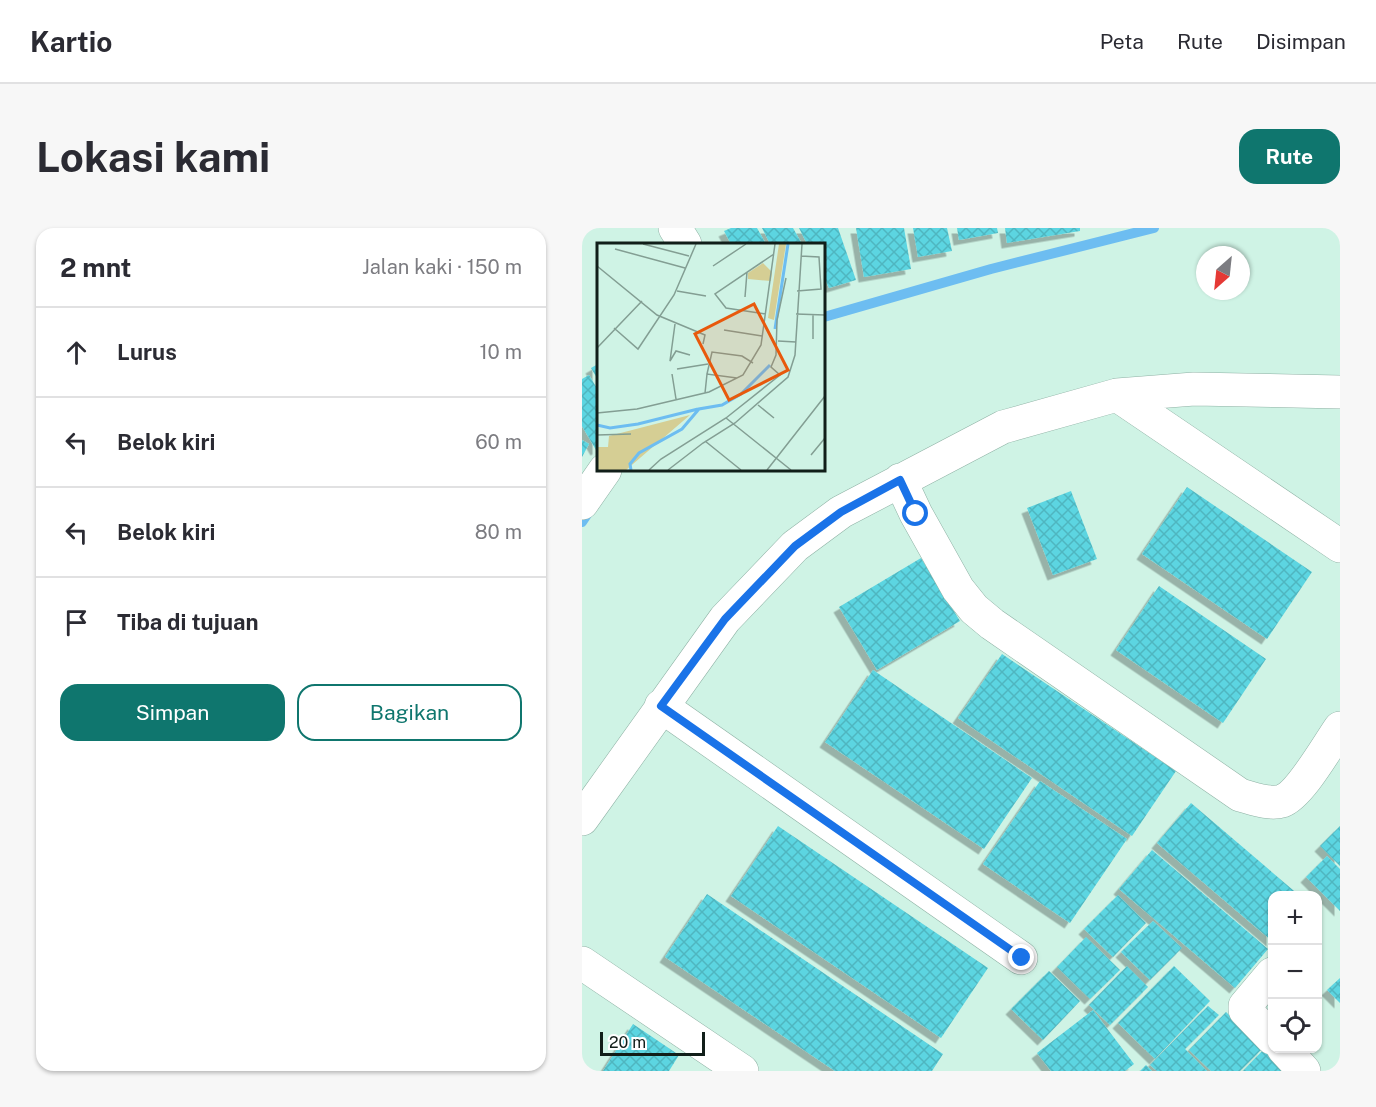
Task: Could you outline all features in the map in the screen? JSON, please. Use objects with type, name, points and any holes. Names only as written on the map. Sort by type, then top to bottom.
[{"type":"street","points":[[675,228],[684,243]]},
{"type":"street","points":[[582,819],[725,619],[795,546],[841,512],[1003,427],[1117,395],[1194,389],[1340,392]]},
{"type":"street","points":[[1117,395],[1340,546]]},
{"type":"street","points":[[582,503],[604,471]]},
{"type":"street","points":[[900,480],[958,590],[974,609],[992,624],[1240,795],[1259,800],[1281,801],[1297,791],[1340,728]]},
{"type":"street","points":[[661,706],[1022,958]]},
{"type":"street","points":[[582,963],[742,1071]]},
{"type":"street","points":[[1268,979],[1245,1006],[1245,1010],[1268,1034]]},
{"type":"street","points":[[1287,1053],[1304,1071]]},
{"type":"building","points":[[731,228],[757,228],[765,243],[730,243],[724,231]]},
{"type":"building","points":[[762,228],[793,228],[801,243],[770,243]]},
{"type":"building","points":[[799,228],[838,228],[856,280],[829,288],[825,279],[825,243],[806,243]]},
{"type":"building","points":[[856,228],[904,228],[911,269],[864,277]]},
{"type":"building","points":[[913,228],[947,228],[952,251],[918,257]]},
{"type":"building","points":[[957,228],[997,228],[998,233],[959,240]]},
{"type":"building","points":[[1005,228],[1080,228],[1080,231],[1007,243]]},
{"type":"building","points":[[597,365],[597,378],[591,368]]},
{"type":"building","points":[[589,375],[597,388],[596,450],[582,426],[582,379]]},
{"type":"building","points":[[582,440],[589,444],[582,457]]},
{"type":"building","points":[[1187,487],[1312,572],[1267,639],[1142,554]]},
{"type":"building","points":[[1071,491],[1097,559],[1053,575],[1027,508]]},
{"type":"building","points":[[921,558],[960,621],[877,670],[839,607]]},
{"type":"building","points":[[1159,586],[1266,659],[1223,723],[1116,650]]},
{"type":"building","points":[[1002,654],[1176,771],[1132,836],[958,718]]},
{"type":"building","points":[[873,670],[1032,778],[984,849],[825,742]]},
{"type":"building","points":[[1040,781],[1127,839],[1070,923],[983,864]]},
{"type":"building","points":[[1191,803],[1294,891],[1268,891],[1268,938],[1157,843]]},
{"type":"building","points":[[778,826],[988,968],[941,1038],[731,896]]},
{"type":"building","points":[[1340,826],[1340,866],[1320,846]]},
{"type":"building","points":[[1152,850],[1268,949],[1235,988],[1119,889]]},
{"type":"building","points":[[1327,856],[1340,869],[1340,911],[1322,891],[1306,877]]},
{"type":"building","points":[[707,894],[943,1054],[932,1071],[835,1071],[665,957]]},
{"type":"building","points":[[1118,895],[1146,923],[1113,957],[1084,929]]},
{"type":"building","points":[[1153,921],[1182,948],[1150,980],[1121,952]]},
{"type":"building","points":[[1086,937],[1120,970],[1090,999],[1057,967]]},
{"type":"building","points":[[1127,966],[1148,987],[1110,1025],[1089,1005]]},
{"type":"building","points":[[1174,966],[1210,1001],[1155,1059],[1118,1023]]},
{"type":"building","points":[[1049,971],[1080,1001],[1043,1040],[1011,1009]]},
{"type":"building","points":[[1340,978],[1340,1003],[1327,990]]},
{"type":"building","points":[[1208,1006],[1219,1015],[1185,1049],[1207,1071],[1157,1071],[1150,1065]]},
{"type":"building","points":[[1093,1010],[1134,1064],[1125,1071],[1051,1071],[1037,1053]]},
{"type":"building","points":[[1226,1012],[1263,1048],[1240,1071],[1211,1071],[1189,1050]]},
{"type":"building","points":[[633,1024],[679,1055],[669,1071],[603,1071]]},
{"type":"building","points":[[1263,1050],[1284,1071],[1243,1071]]},
{"type":"building","points":[[1146,1065],[1152,1071],[1140,1071]]},
{"type":"waterway","points":[[825,317],[991,269],[1154,228]]},
{"type":"waterway","points":[[582,522],[592,507]]},
{"type":"route","points":[[916,514],[900,480],[841,512],[795,546],[725,619],[661,706],[1022,958]]}]
